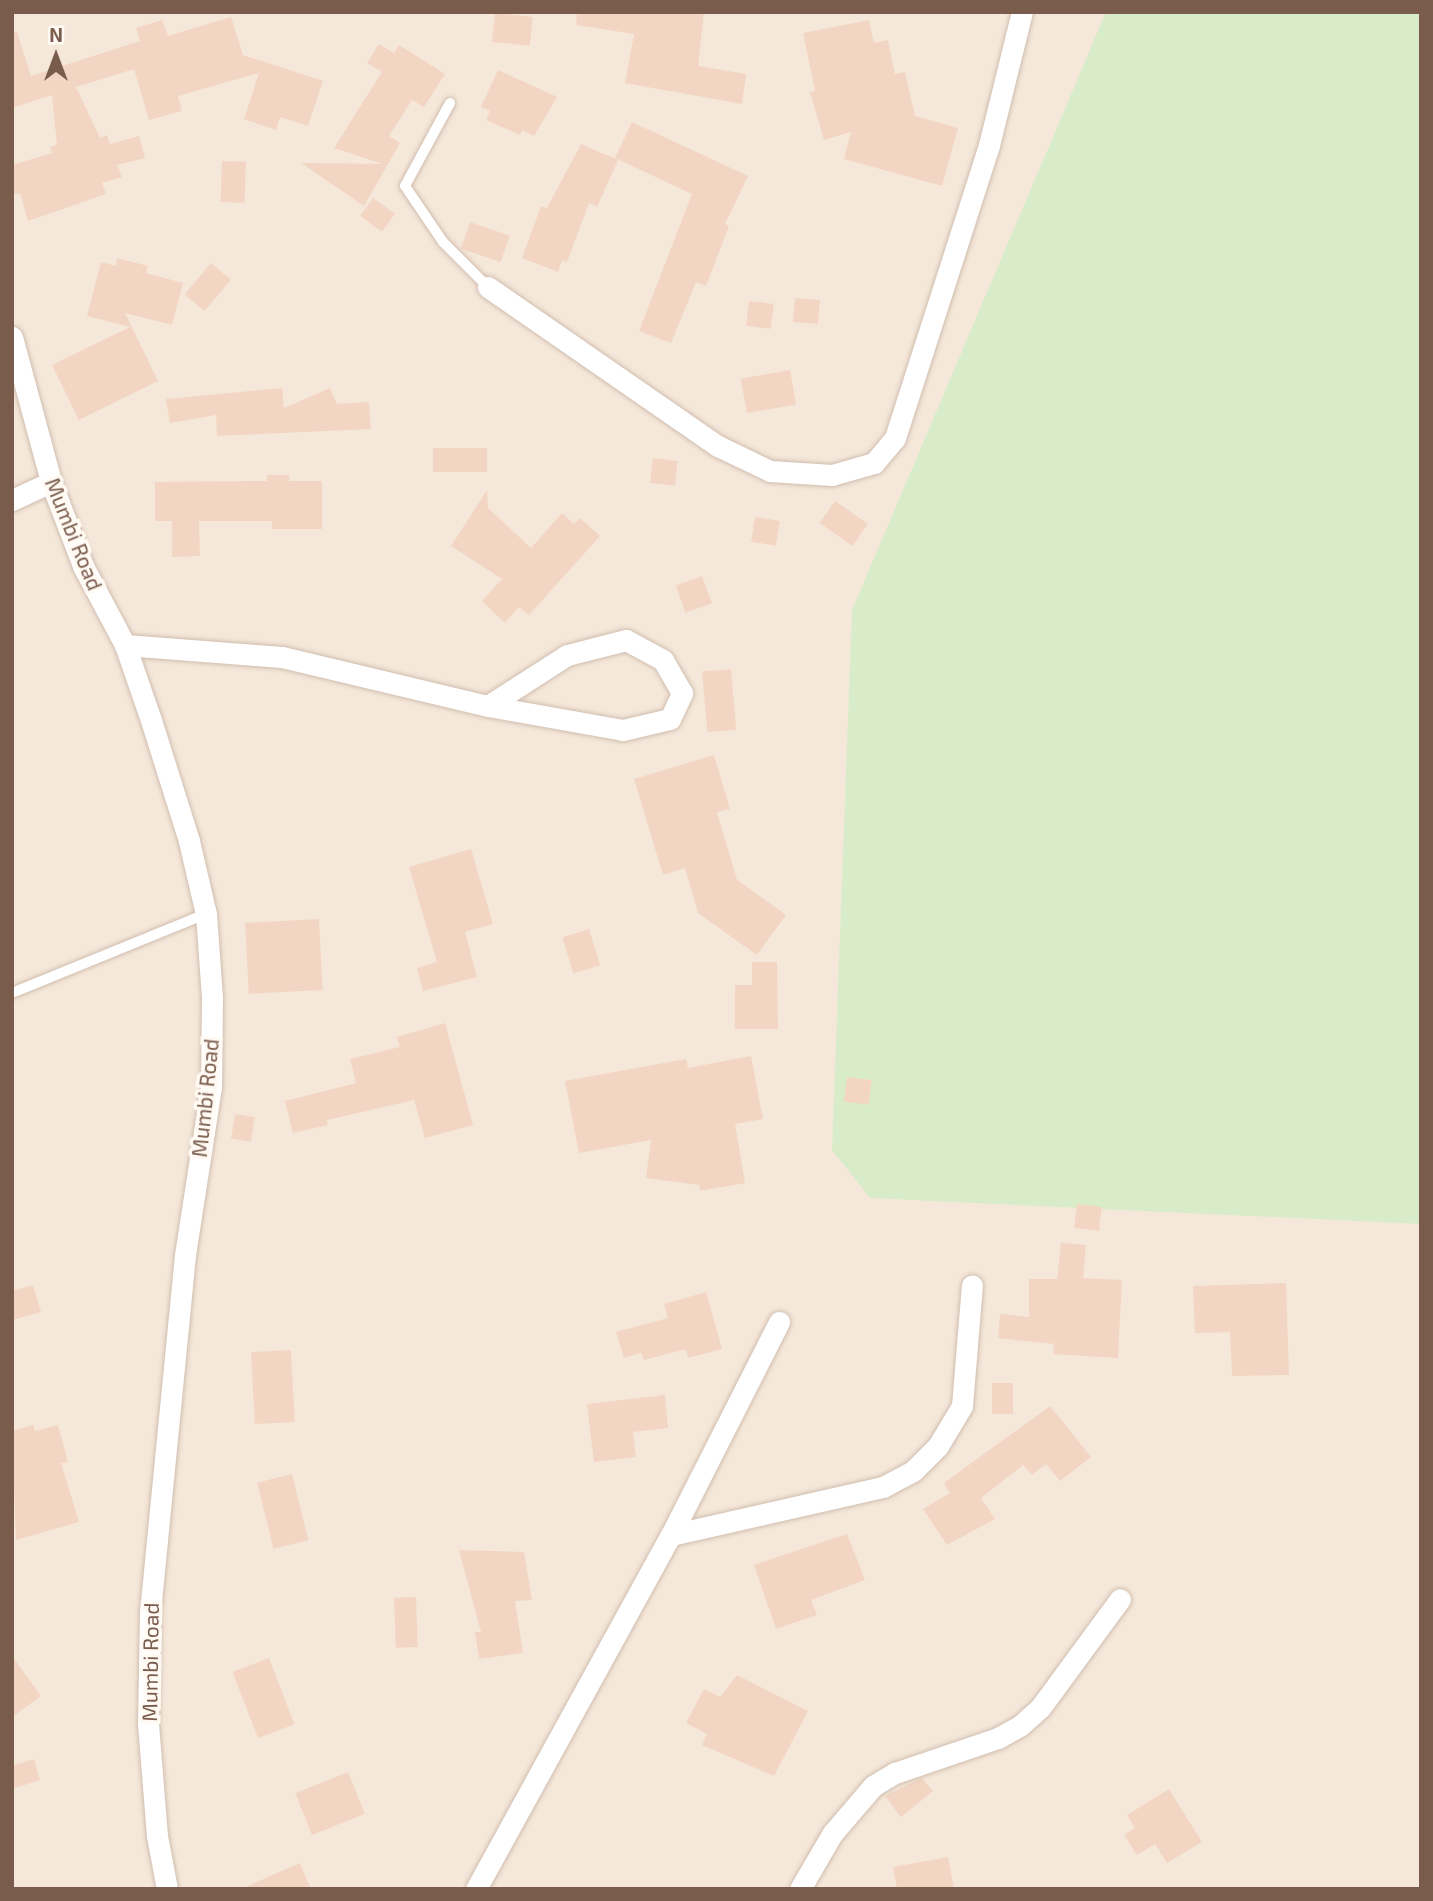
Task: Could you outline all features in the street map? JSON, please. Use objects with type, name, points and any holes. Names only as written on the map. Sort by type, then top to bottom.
[{"type":"street","points":[[488,287],[718,446],[770,471],[832,475],[874,463],[895,438],[989,145],[1022,12]]},
{"type":"street","name":"Mumbi Road","points":[[12,337],[51,482],[83,566],[125,645],[189,841],[205,914],[212,997],[211,1087],[185,1255],[150,1612],[148,1724],[157,1836],[167,1889]]},
{"type":"street","points":[[12,500],[51,482]]},
{"type":"street","points":[[125,645],[282,657],[488,706],[623,730],[670,719],[682,693],[663,660],[626,640],[567,654],[488,706]]},
{"type":"street","points":[[671,1535],[883,1487],[913,1471],[937,1446],[962,1406],[972,1285]]},
{"type":"street","points":[[476,1889],[671,1535],[779,1322]]},
{"type":"street","points":[[800,1889],[838,1825],[873,1786],[895,1773],[998,1738],[1021,1725],[1040,1708],[1120,1599]]},
{"type":"lane","points":[[450,103],[405,186],[443,242],[488,287]]},
{"type":"lane","points":[[12,993],[205,914]]},
{"type":"shaded area","points":[[12,12],[1421,12],[1421,1889],[12,1889]]},
{"type":"green space","points":[[1106,12],[1421,12],[1421,1224],[870,1198],[832,1150],[852,610]]},
{"type":"building","points":[[577,12],[704,12],[698,66],[746,74],[742,104],[625,83],[634,34],[576,25]]},
{"type":"building","points":[[495,13],[533,17],[530,46],[492,42]]},
{"type":"building","points":[[231,17],[243,55],[323,81],[308,126],[280,117],[276,130],[244,119],[259,73],[178,96],[182,111],[149,120],[134,69],[76,87],[100,138],[107,135],[110,144],[139,136],[145,158],[117,165],[122,177],[102,183],[106,194],[28,221],[20,193],[12,195],[12,165],[52,153],[50,147],[57,145],[52,95],[12,108],[12,33],[17,32],[31,76],[140,41],[136,28],[162,20],[168,36]]},
{"type":"building","points":[[869,20],[874,43],[888,40],[895,74],[905,72],[915,116],[958,128],[942,186],[844,159],[851,132],[824,140],[810,92],[815,91],[803,33]]},
{"type":"building","points":[[379,44],[394,53],[399,45],[445,74],[424,107],[412,100],[389,136],[400,143],[364,206],[301,163],[383,164],[334,148],[382,72],[367,63]]},
{"type":"building","points":[[498,70],[557,97],[534,136],[522,130],[520,135],[486,120],[490,111],[481,107]]},
{"type":"building","points":[[632,122],[748,176],[725,224],[729,226],[706,286],[696,282],[671,343],[639,331],[692,194],[615,158]]},
{"type":"building","points":[[581,144],[618,160],[597,207],[589,203],[567,262],[562,260],[558,272],[522,258],[541,206],[547,208]]},
{"type":"building","points":[[222,161],[246,162],[245,203],[221,202]]},
{"type":"building","points":[[373,198],[395,214],[382,232],[360,216]]},
{"type":"building","points":[[470,222],[510,236],[501,262],[461,248]]},
{"type":"building","points":[[117,258],[148,266],[146,273],[183,283],[172,325],[125,313],[158,381],[79,420],[52,365],[130,327],[87,316],[101,262],[116,266]]},
{"type":"building","points":[[211,263],[231,280],[205,311],[185,294]]},
{"type":"building","points":[[795,298],[820,300],[818,324],[793,322]]},
{"type":"building","points":[[749,301],[774,304],[771,329],[746,326]]},
{"type":"building","points":[[790,370],[796,404],[747,413],[741,379]]},
{"type":"building","points":[[282,388],[284,408],[330,388],[337,404],[369,402],[371,429],[217,436],[216,415],[170,423],[166,399]]},
{"type":"building","points":[[433,448],[487,448],[487,472],[433,472]]},
{"type":"building","points":[[653,458],[678,461],[675,486],[650,483]]},
{"type":"building","points":[[267,475],[289,475],[289,481],[322,481],[322,529],[272,529],[272,521],[199,521],[200,556],[172,557],[172,521],[155,521],[155,482],[267,481]]},
{"type":"building","points":[[487,490],[488,508],[531,548],[562,513],[574,524],[580,518],[600,536],[529,615],[519,607],[505,623],[482,601],[502,579],[451,546]]},
{"type":"building","points":[[835,501],[868,524],[852,546],[820,523]]},
{"type":"building","points":[[755,517],[780,521],[776,546],[751,542]]},
{"type":"building","points":[[702,576],[712,603],[686,613],[676,586]]},
{"type":"building","points":[[731,669],[736,730],[707,732],[702,672]]},
{"type":"building","points":[[714,755],[730,809],[717,812],[737,880],[786,915],[757,955],[698,913],[685,868],[663,875],[634,779]]},
{"type":"building","points":[[471,849],[493,924],[465,932],[477,977],[423,991],[417,968],[437,962],[409,867]]},
{"type":"building","points":[[319,919],[323,990],[249,994],[245,923]]},
{"type":"building","points":[[589,929],[600,965],[573,974],[562,937]]},
{"type":"building","points":[[752,962],[777,962],[778,1029],[735,1029],[735,985],[752,985]]},
{"type":"building","points":[[445,1023],[473,1125],[425,1138],[414,1100],[327,1120],[328,1125],[293,1133],[285,1101],[356,1083],[350,1059],[400,1047],[397,1037]]},
{"type":"building","points":[[751,1056],[763,1119],[735,1124],[745,1183],[700,1191],[699,1185],[646,1178],[651,1140],[579,1153],[565,1081],[686,1059],[688,1068]]},
{"type":"building","points":[[847,1077],[872,1080],[869,1105],[844,1102]]},
{"type":"building","points":[[235,1114],[255,1117],[251,1142],[231,1139]]},
{"type":"building","points":[[1077,1204],[1102,1207],[1099,1231],[1074,1228]]},
{"type":"building","points":[[1061,1243],[1086,1245],[1083,1278],[1122,1280],[1118,1358],[1053,1354],[1054,1344],[998,1338],[1000,1314],[1029,1317],[1029,1279],[1057,1279]]},
{"type":"building","points":[[1286,1283],[1289,1375],[1232,1376],[1230,1332],[1195,1333],[1193,1286]]},
{"type":"building","points":[[33,1285],[41,1312],[12,1320],[12,1291]]},
{"type":"building","points":[[706,1292],[722,1349],[688,1358],[686,1349],[644,1360],[641,1353],[624,1358],[616,1332],[668,1318],[664,1304]]},
{"type":"building","points":[[291,1350],[295,1422],[255,1424],[251,1352]]},
{"type":"building","points":[[992,1383],[1013,1383],[1013,1414],[992,1414]]},
{"type":"building","points":[[665,1395],[668,1428],[633,1432],[636,1457],[594,1462],[587,1404]]},
{"type":"building","points":[[1050,1406],[1091,1457],[1060,1481],[1046,1464],[1032,1475],[1023,1465],[981,1498],[995,1519],[947,1545],[923,1509],[950,1493],[944,1483]]},
{"type":"building","points":[[33,1425],[35,1431],[58,1425],[68,1462],[61,1463],[79,1522],[16,1540],[12,1431]]},
{"type":"building","points":[[292,1474],[308,1540],[274,1549],[257,1483]]},
{"type":"building","points":[[847,1534],[865,1580],[811,1600],[817,1615],[776,1629],[754,1565]]},
{"type":"building","points":[[459,1550],[524,1552],[532,1600],[515,1601],[523,1653],[479,1659],[475,1632],[481,1632]]},
{"type":"building","points":[[416,1597],[418,1647],[396,1648],[394,1598]]},
{"type":"building","points":[[12,1656],[41,1696],[12,1717]]},
{"type":"building","points":[[269,1658],[294,1724],[258,1738],[233,1672]]},
{"type":"building","points":[[737,1675],[808,1711],[774,1776],[702,1745],[707,1734],[686,1723],[704,1689],[720,1697]]},
{"type":"building","points":[[34,1759],[40,1780],[12,1789],[12,1766]]},
{"type":"building","points":[[348,1772],[365,1814],[312,1835],[295,1793]]},
{"type":"building","points":[[922,1778],[933,1791],[901,1817],[885,1796]]},
{"type":"building","points":[[1169,1789],[1202,1842],[1167,1863],[1155,1844],[1137,1855],[1124,1835],[1135,1828],[1127,1815]]},
{"type":"building","points":[[948,1857],[954,1889],[897,1889],[893,1867]]},
{"type":"building","points":[[300,1863],[311,1889],[241,1889]]}]
